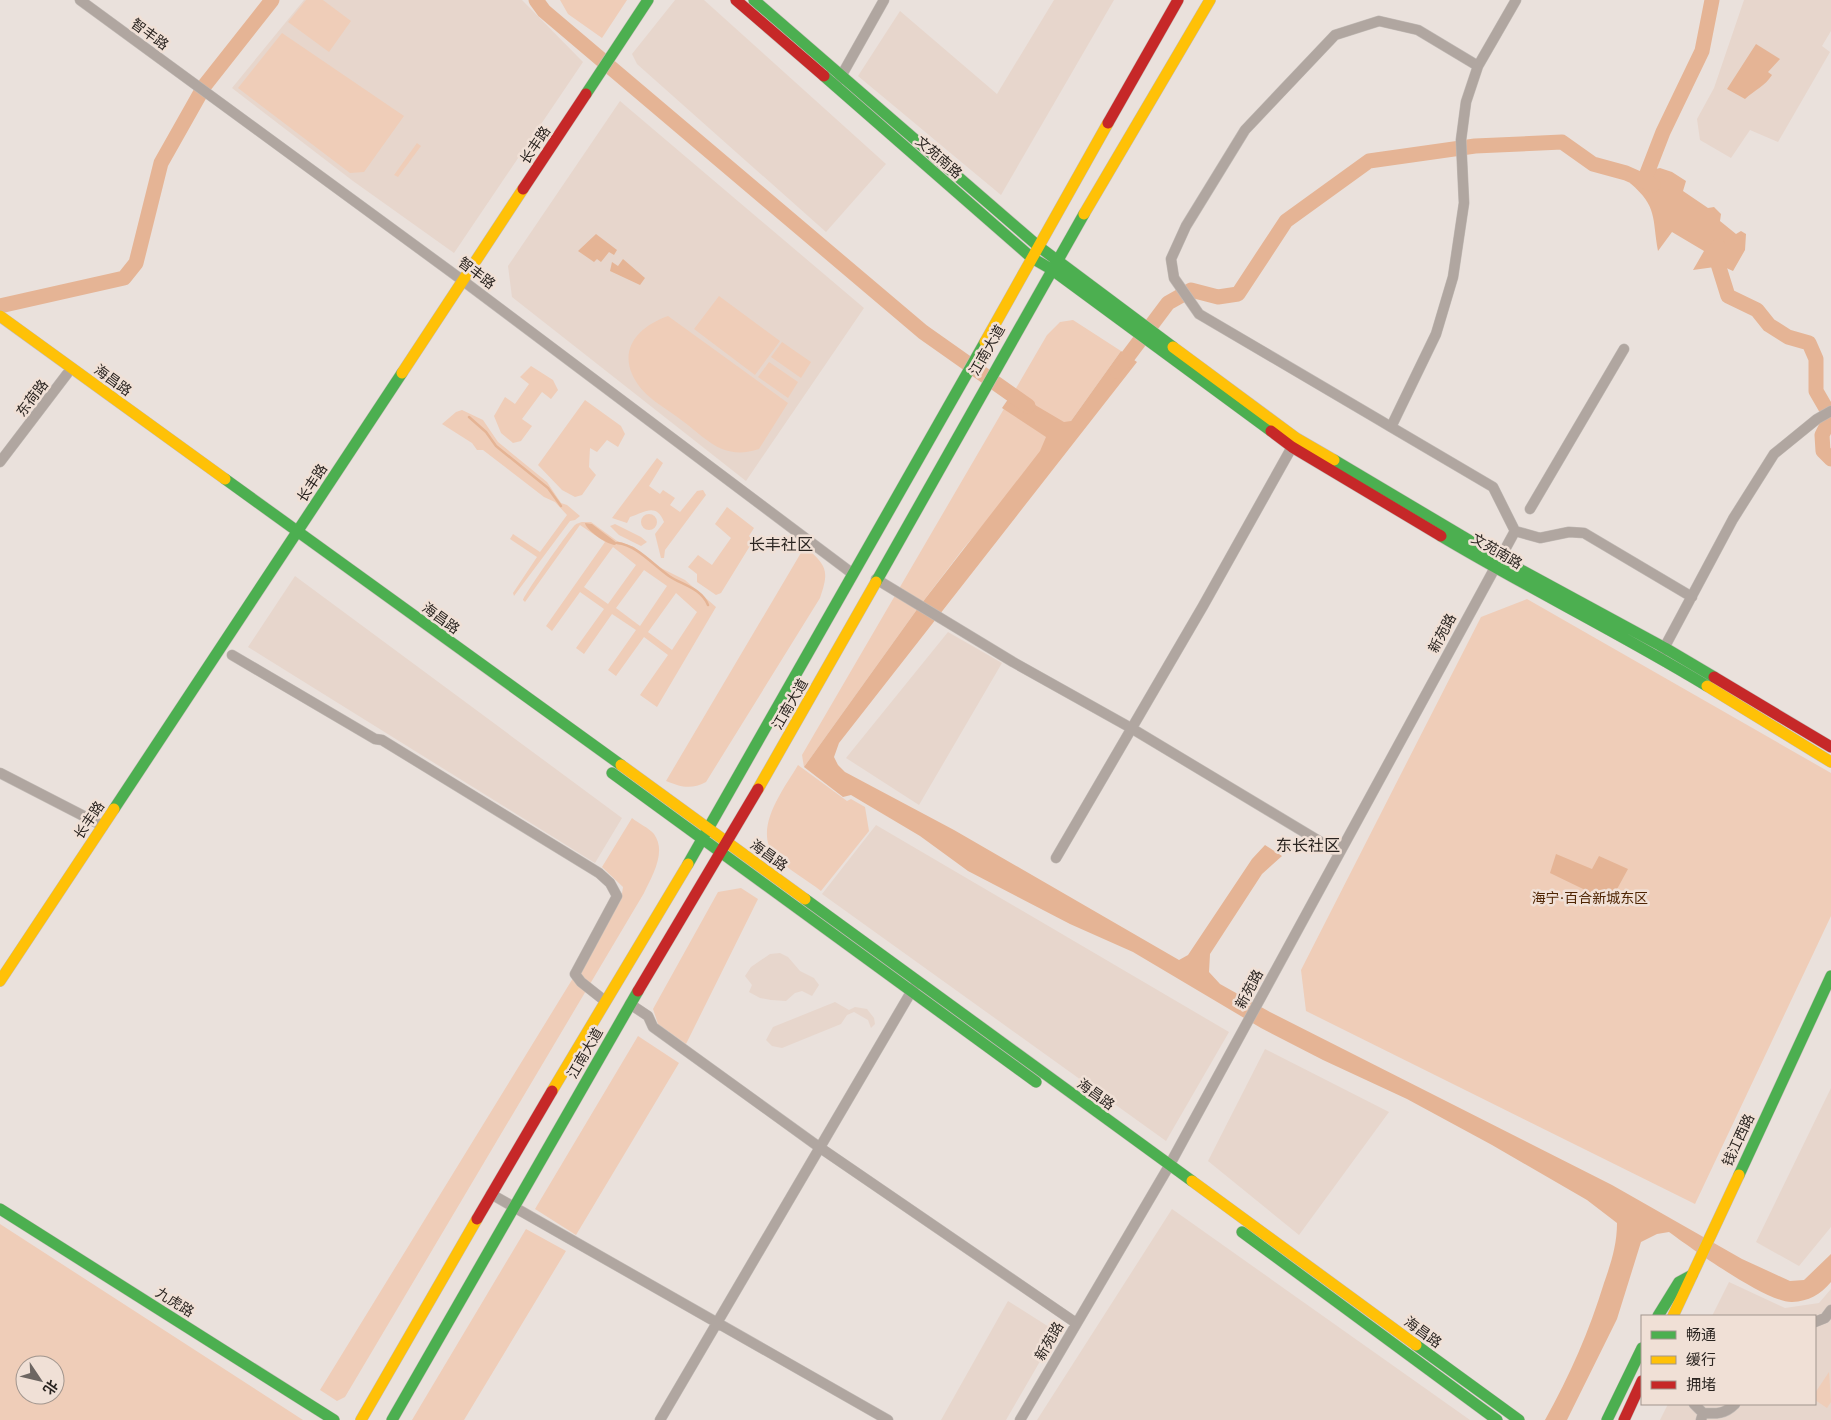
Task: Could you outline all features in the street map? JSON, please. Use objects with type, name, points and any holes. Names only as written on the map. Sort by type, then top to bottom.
[{"type":"main road","name":"长丰路","points":[[0,981],[462,280],[592,88],[648,0]]},
{"type":"main road","name":"文苑南路","points":[[736,0],[1032,258],[1054,264]]},
{"type":"main road","name":"文苑南路","points":[[754,0],[1038,246],[1054,264],[1132,323],[1159,351],[1292,447],[1831,747]]},
{"type":"main road","name":"江南大道","points":[[361,1420],[491,1194],[705,834],[1178,0]]},
{"type":"main road","name":"江南大道","points":[[392,1420],[630,1004],[812,697],[973,404],[1210,0]]},
{"type":"main road","name":"海昌路","points":[[4,323],[67,374],[294,536]]},
{"type":"main road","name":"海昌路","points":[[4,323],[914,987],[1518,1420]]},
{"type":"main road","name":"文苑南路","points":[[1132,323],[1163,339],[1296,438],[1496,562]]},
{"type":"main road","name":"文苑南路","points":[[1662,652],[1831,762]]},
{"type":"main road","name":"钱江西路","points":[[1673,1315],[1831,976]]},
{"type":"main road","name":"海昌路","points":[[1167,1170],[1497,1420]]},
{"type":"main road","name":"九虎路","points":[[0,1209],[334,1420]]},
{"type":"main road","points":[[1659,1315],[1679,1282],[1692,1275]]},
{"type":"main road","points":[[1607,1420],[1641,1350]]},
{"type":"main road","points":[[1624,1420],[1641,1383]]},
{"type":"street","name":"智丰路","points":[[80,0],[462,280],[853,574]]},
{"type":"street","points":[[836,87],[884,0]]},
{"type":"street","points":[[1391,427],[1436,334],[1453,277],[1464,203],[1461,140],[1466,102],[1478,66],[1516,0]]},
{"type":"street","points":[[1478,66],[1418,30],[1379,21],[1335,35],[1245,130],[1186,226],[1171,259],[1176,279],[1199,314],[1493,487],[1515,531],[1540,538],[1569,532],[1584,533],[1692,596]]},
{"type":"street","points":[[1530,509],[1624,349]]},
{"type":"street","name":"东荷路","points":[[0,462],[67,374]]},
{"type":"street","points":[[1662,652],[1733,519],[1774,454],[1817,419],[1831,411]]},
{"type":"street","points":[[1056,858],[1203,606],[1292,447]]},
{"type":"street","name":"新苑路","points":[[1020,1420],[1167,1170],[1496,562],[1515,531]]},
{"type":"street","points":[[876,580],[1013,662],[1131,728],[1339,853]]},
{"type":"street","points":[[232,655],[375,739],[382,740],[599,873],[610,882],[617,896],[576,974],[581,982],[605,1001]]},
{"type":"street","points":[[0,773],[103,826]]},
{"type":"street","points":[[660,1420],[914,987]]},
{"type":"street","points":[[630,1004],[648,1016],[653,1027],[819,1147],[1076,1323]]},
{"type":"street","points":[[491,1194],[888,1420]]},
{"type":"street","points":[[1816,1322],[1825,1318],[1831,1310]]},
{"type":"street","points":[[1695,1405],[1702,1417],[1727,1412],[1734,1405]]},
{"type":"shaded area","points":[[304,0],[522,0],[583,62],[454,253],[353,181],[232,88]]},
{"type":"shaded area","points":[[675,0],[704,0],[886,164],[826,232],[637,64],[632,54]]},
{"type":"shaded area","points":[[1054,0],[1114,0],[1001,195],[858,76],[900,11],[997,94]]},
{"type":"shaded area","points":[[1744,0],[1831,0],[1831,31],[1822,46],[1830,52],[1778,142],[1750,130],[1731,158],[1700,140],[1697,119],[1714,88]]},
{"type":"shaded area","points":[[1756,44],[1780,59],[1768,72],[1772,75],[1769,79],[1745,99],[1727,89]]},
{"type":"shaded area","points":[[620,101],[864,308],[746,481],[512,297],[508,266]]},
{"type":"shaded area","points":[[1660,168],[1672,172],[1686,181],[1683,191],[1708,208],[1714,207],[1721,214],[1720,221],[1736,234],[1741,231],[1746,234],[1745,250],[1733,271],[1722,266],[1693,270],[1704,251],[1672,232],[1658,251],[1650,206],[1639,191],[1630,183],[1638,173]]},
{"type":"shaded area","points":[[596,234],[617,250],[614,255],[609,252],[601,262],[597,259],[594,262],[578,251]]},
{"type":"shaded area","points":[[623,259],[645,278],[640,285],[610,271],[612,262],[618,266]]},
{"type":"shaded area","points":[[1121,351],[1137,362],[839,743],[834,757],[838,765],[845,772],[954,830],[1179,960],[1188,955],[1252,859],[1265,845],[1282,856],[1262,874],[1210,954],[1209,972],[1220,984],[1270,1012],[1612,1185],[1742,1259],[1790,1281],[1804,1280],[1831,1254],[1831,1282],[1818,1294],[1809,1299],[1792,1302],[1780,1300],[1748,1285],[1669,1232],[1657,1234],[1641,1242],[1617,1319],[1567,1420],[1545,1420],[1571,1370],[1592,1319],[1613,1254],[1617,1223],[1587,1200],[1492,1145],[1407,1099],[1323,1060],[1261,1028],[1133,952],[1070,924],[968,871],[920,836],[851,795],[843,797],[804,767],[918,608],[1040,451],[1046,437],[1002,408],[1013,392],[1064,422],[1071,421]]},
{"type":"shaded area","points":[[585,523],[592,524],[617,543],[615,545],[611,544],[602,539],[593,533]]},
{"type":"shaded area","points":[[295,576],[622,818],[595,863],[248,647]]},
{"type":"shaded area","points":[[948,632],[1002,663],[919,805],[846,758]]},
{"type":"shaded area","points":[[876,825],[1229,1032],[1166,1141],[822,894]]},
{"type":"shaded area","points":[[1556,854],[1592,869],[1599,856],[1628,869],[1610,902],[1550,873]]},
{"type":"shaded area","points":[[780,953],[788,957],[800,971],[814,978],[819,985],[812,996],[802,991],[795,993],[786,1001],[760,998],[749,992],[752,985],[745,976],[751,967],[770,954]]},
{"type":"shaded area","points":[[835,1002],[849,1010],[855,1007],[867,1009],[874,1018],[875,1024],[871,1028],[868,1020],[854,1012],[847,1015],[841,1024],[782,1048],[772,1046],[766,1040],[773,1027]]},
{"type":"shaded area","points":[[1265,1049],[1389,1112],[1299,1235],[1208,1161]]},
{"type":"shaded area","points":[[1831,1088],[1831,1227],[1799,1266],[1756,1242]]},
{"type":"shaded area","points":[[1172,1209],[1470,1420],[1037,1420]]},
{"type":"shaded area","points":[[1729,1282],[1785,1308],[1819,1303],[1831,1289],[1831,1420],[1660,1420],[1668,1405],[1816,1405],[1816,1315],[1712,1315]]},
{"type":"shaded area","points":[[1008,1301],[1057,1332],[1006,1420],[941,1420]]},
{"type":"green space","points":[[306,0],[323,0],[351,21],[329,52],[288,22]]},
{"type":"green space","points":[[560,0],[627,0],[602,38],[568,14]]},
{"type":"green space","points":[[282,33],[404,116],[364,172],[350,173],[238,88]]},
{"type":"green space","points":[[417,143],[421,146],[398,177],[394,175]]},
{"type":"green space","points":[[719,296],[780,341],[755,375],[694,329]]},
{"type":"green space","points":[[668,316],[788,403],[759,449],[736,452],[717,447],[641,389],[631,371],[629,351],[639,334],[647,327]]},
{"type":"green space","points":[[1073,320],[1121,351],[1071,421],[963,549],[918,608],[804,767],[802,755],[1047,335],[1060,322]]},
{"type":"green space","points":[[782,342],[811,362],[801,378],[771,357]]},
{"type":"green space","points":[[769,362],[798,382],[788,398],[758,377]]},
{"type":"green space","points":[[531,366],[553,380],[558,390],[551,399],[542,392],[522,419],[532,426],[521,441],[513,443],[501,433],[494,416],[505,397],[515,404],[529,384],[520,377]]},
{"type":"green space","points":[[585,400],[621,426],[625,434],[618,447],[607,440],[597,452],[590,448],[589,467],[596,475],[582,495],[575,497],[562,490],[538,465]]},
{"type":"green space","points":[[462,410],[483,420],[498,442],[547,482],[561,503],[567,505],[580,516],[570,521],[514,596],[513,593],[537,557],[510,539],[513,534],[540,552],[567,515],[555,502],[544,497],[483,450],[477,450],[472,443],[442,424],[456,412]]},
{"type":"green space","points":[[657,458],[663,463],[649,486],[660,494],[663,490],[675,498],[670,505],[680,512],[697,491],[703,490],[706,495],[665,550],[664,558],[661,558],[655,534],[664,522],[657,512],[649,510],[630,517],[627,523],[612,518]]},
{"type":"green space","points":[[727,507],[754,528],[749,536],[753,541],[721,593],[716,595],[697,582],[697,574],[688,567],[698,555],[712,565],[731,538],[715,524]]},
{"type":"green space","points":[[649,514],[657,522],[649,530],[641,522]]},
{"type":"green space","points":[[581,522],[591,522],[617,541],[634,547],[659,567],[685,580],[716,607],[657,707],[640,695],[668,655],[644,637],[616,676],[608,670],[636,630],[612,614],[584,654],[576,648],[604,609],[580,592],[552,631],[546,626],[605,542],[580,525],[525,602],[523,600],[565,538],[575,525]],"holes":[[[613,547],[636,565],[608,604],[584,587]],[[644,570],[667,586],[640,626],[616,608]],[[676,593],[697,612],[672,650],[648,632]]]},
{"type":"green space","points":[[615,524],[647,542],[641,546],[619,535],[610,526]]},
{"type":"green space","points":[[805,546],[818,558],[824,569],[825,580],[820,598],[706,782],[686,787],[666,781]]},
{"type":"green space","name":"海宁·百合新城东区","points":[[1527,599],[1831,773],[1831,916],[1695,1204],[1306,1011],[1301,970],[1481,617]]},
{"type":"green space","points":[[798,765],[847,801],[851,799],[865,807],[869,831],[821,891],[780,861],[769,845],[767,834],[768,822],[779,797]]},
{"type":"green space","points":[[632,818],[654,834],[658,841],[659,856],[657,864],[644,893],[345,1397],[337,1401],[320,1390],[621,900],[623,887],[602,867]]},
{"type":"green space","points":[[741,888],[758,899],[686,1044],[658,1024],[653,1009],[718,892]]},
{"type":"green space","points":[[638,1036],[679,1063],[576,1235],[535,1209]]},
{"type":"green space","points":[[0,1224],[303,1420],[0,1420]]},
{"type":"green space","points":[[526,1229],[566,1251],[464,1420],[412,1420]]},
{"type":"green space","points":[[1829,1372],[1831,1402],[1827,1408],[1816,1401],[1816,1392]]},
{"type":"waterway","points":[[0,306],[124,278],[136,263],[161,163],[205,85],[272,0]]},
{"type":"waterway","points":[[536,0],[544,11],[923,332],[1028,406]]},
{"type":"waterway","points":[[1644,181],[1663,132],[1702,51],[1712,0]]},
{"type":"waterway","points":[[1117,371],[1168,303],[1191,290],[1218,297],[1238,294],[1286,221],[1369,161],[1475,146],[1562,142],[1593,164],[1626,173],[1653,185]]},
{"type":"waterway","points":[[1718,246],[1718,264],[1728,296],[1757,310],[1769,325],[1788,337],[1809,343],[1816,359],[1816,391],[1831,417],[1822,435],[1823,451],[1831,459]]},
{"type":"waterway","points":[[469,417],[486,432],[496,446],[548,488],[561,506]]},
{"type":"waterway","points":[[617,543],[638,551],[669,576],[696,591],[705,599],[708,605]]},
{"type":"traffic: fast","points":[[586,94],[648,0]]},
{"type":"traffic: fast","points":[[754,0],[1038,246],[1173,347]]},
{"type":"traffic: fast","points":[[824,76],[1032,258],[1051,269],[1271,431]]},
{"type":"traffic: fast","points":[[876,582],[1084,214]]},
{"type":"traffic: fast","points":[[688,864],[985,342]]},
{"type":"traffic: fast","points":[[114,809],[402,373]]},
{"type":"traffic: fast","points":[[1334,460],[1499,558],[1665,648],[1714,677]]},
{"type":"traffic: fast","points":[[225,479],[621,765]]},
{"type":"traffic: fast","points":[[1441,536],[1707,686]]},
{"type":"traffic: fast","points":[[612,773],[1036,1082]]},
{"type":"traffic: fast","points":[[805,899],[1192,1181]]},
{"type":"traffic: fast","points":[[1739,1175],[1831,976]]},
{"type":"traffic: fast","points":[[392,1420],[638,991]]},
{"type":"traffic: fast","points":[[0,1209],[334,1420]]},
{"type":"traffic: fast","points":[[1242,1232],[1497,1420]]},
{"type":"traffic: fast","points":[[1659,1315],[1679,1282],[1692,1275]]},
{"type":"traffic: fast","points":[[1416,1345],[1519,1420]]},
{"type":"traffic: fast","points":[[1607,1420],[1641,1350]]},
{"type":"traffic: slow","points":[[1084,214],[1210,0]]},
{"type":"traffic: slow","points":[[985,342],[1108,123]]},
{"type":"traffic: slow","points":[[402,373],[523,189]]},
{"type":"traffic: slow","points":[[0,316],[225,479]]},
{"type":"traffic: slow","points":[[1173,347],[1296,438],[1334,460]]},
{"type":"traffic: slow","points":[[758,789],[876,582]]},
{"type":"traffic: slow","points":[[1707,686],[1831,762]]},
{"type":"traffic: slow","points":[[621,765],[805,899]]},
{"type":"traffic: slow","points":[[0,981],[114,809]]},
{"type":"traffic: slow","points":[[552,1091],[688,864]]},
{"type":"traffic: slow","points":[[1673,1315],[1739,1175]]},
{"type":"traffic: slow","points":[[1192,1181],[1416,1345]]},
{"type":"traffic: slow","points":[[361,1420],[477,1219]]},
{"type":"traffic: jam","points":[[736,0],[824,76]]},
{"type":"traffic: jam","points":[[1108,123],[1178,0]]},
{"type":"traffic: jam","points":[[523,189],[586,94]]},
{"type":"traffic: jam","points":[[1271,431],[1292,447],[1441,536]]},
{"type":"traffic: jam","points":[[1714,677],[1831,747]]},
{"type":"traffic: jam","points":[[638,991],[758,789]]},
{"type":"traffic: jam","points":[[477,1219],[552,1091]]},
{"type":"traffic: jam","points":[[1624,1420],[1641,1383]]},
{"type":"district","name":"长丰社区","points":[[781,544]]},
{"type":"district","name":"东长社区","points":[[1308,845]]}]
